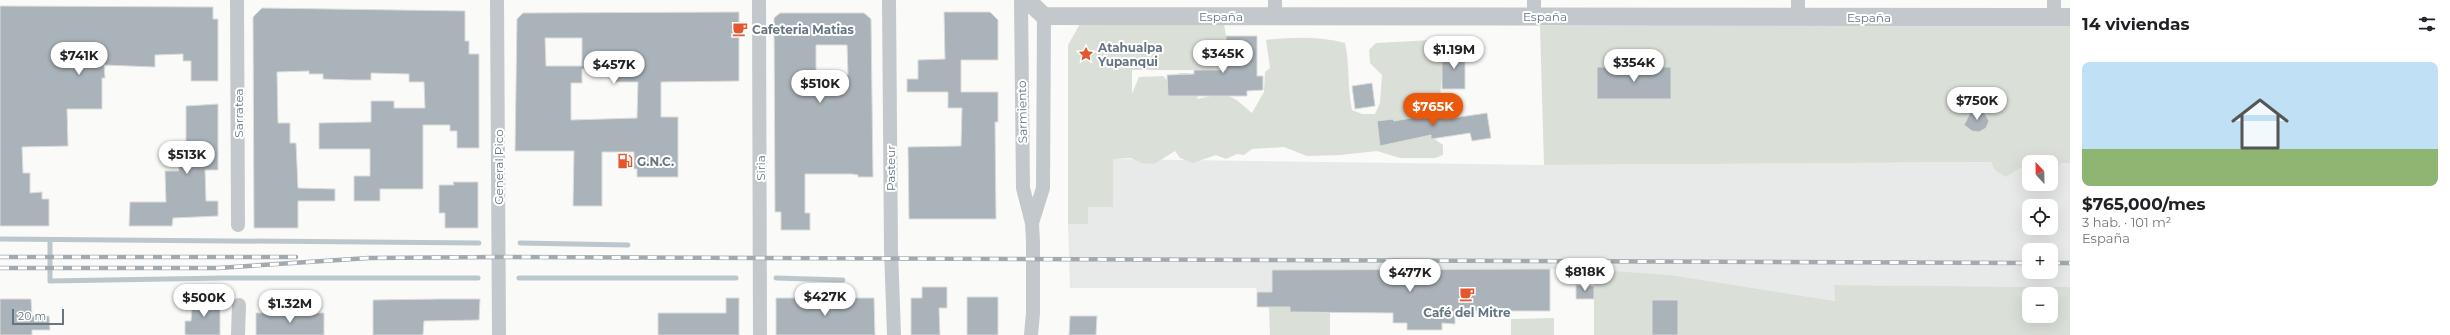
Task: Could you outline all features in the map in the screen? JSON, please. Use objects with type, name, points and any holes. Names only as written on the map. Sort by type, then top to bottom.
[{"type":"street","name":"Sarratea","points":[[237,0],[238,225]]},
{"type":"street","name":"General Pico","points":[[497,0],[499,335]]},
{"type":"street","name":"Siria","points":[[759,0],[760,335]]},
{"type":"street","name":"Pasteur","points":[[889,0],[891,249],[894,335]]},
{"type":"street","name":"Sarmiento","points":[[1021,0],[1023,188],[1032,223],[1033,313],[1031,335]]},
{"type":"street","points":[[1027,0],[1044,16]]},
{"type":"street","name":"España","points":[[1044,16],[1275,8],[1798,8],[2059,11]]},
{"type":"street","name":"Sarmiento","points":[[1032,223],[1043,188],[1044,16]]},
{"type":"street","points":[[238,304],[238,335]]},
{"type":"street","name":"Sarmiento","points":[[1033,313],[1036,335]]},
{"type":"shaded area","points":[[1080,24],[1224,24],[1226,36],[1226,70],[1132,70],[1132,94],[1139,77],[1163,76],[1170,83],[1179,73],[1188,73],[1198,99],[1216,95],[1228,96],[1238,101],[1252,113],[1264,92],[1265,72],[1270,68],[1266,40],[1306,38],[1325,39],[1345,43],[1348,60],[1352,110],[1362,114],[1375,114],[1380,103],[1382,75],[1370,63],[1369,50],[1376,43],[1433,40],[1444,45],[1440,98],[1422,130],[1443,145],[1443,155],[1435,158],[1400,158],[1377,151],[1340,155],[1307,156],[1284,147],[1252,149],[1244,155],[1237,154],[1226,159],[1216,155],[1193,163],[1180,158],[1175,151],[1154,164],[1141,163],[1131,158],[1113,159],[1113,207],[1088,207],[1088,224],[1068,224],[1068,45]]},
{"type":"shaded area","points":[[2070,24],[2070,163],[2061,163],[2058,167],[2058,155],[2022,155],[2022,168],[2006,177],[1995,170],[1991,162],[1544,165],[1540,26]]},
{"type":"shaded area","points":[[1113,159],[1544,165],[2022,162],[2022,191],[2058,191],[2058,162],[2070,163],[2070,287],[1834,285],[1835,301],[1671,275],[1550,269],[1273,270],[1272,292],[1257,292],[1256,288],[1070,288],[1068,224],[1088,224],[1087,207],[1113,207]]},
{"type":"shaded area","points":[[1594,270],[1671,275],[1835,301],[1834,285],[2070,287],[2070,335],[1594,335]]},
{"type":"shaded area","points":[[1269,307],[1290,307],[1290,312],[1330,313],[1330,335],[1270,335]]},
{"type":"shaded area","points":[[1554,318],[1554,335],[1511,335],[1511,319]]},
{"type":"building","points":[[0,6],[213,7],[213,19],[218,19],[218,81],[191,81],[191,61],[183,61],[183,54],[155,55],[155,67],[104,65],[105,78],[102,78],[102,109],[67,109],[68,146],[22,147],[23,173],[30,173],[30,193],[42,192],[42,199],[49,199],[49,226],[0,226]]},
{"type":"building","points":[[262,8],[465,11],[465,41],[469,41],[469,54],[479,54],[479,148],[457,148],[457,131],[450,131],[450,125],[423,125],[423,189],[380,189],[380,201],[354,201],[354,176],[370,176],[370,149],[319,149],[319,123],[371,122],[371,101],[394,101],[394,108],[425,108],[424,82],[409,82],[409,74],[371,73],[371,80],[350,80],[323,79],[323,74],[309,74],[309,71],[277,72],[278,123],[290,123],[290,143],[296,143],[298,188],[335,189],[335,201],[298,201],[298,228],[254,228],[253,17]]},
{"type":"building","points":[[739,12],[739,81],[661,82],[661,117],[678,117],[678,177],[637,177],[637,169],[634,169],[634,152],[602,152],[602,206],[573,206],[574,151],[515,151],[517,19],[523,13]],"holes":[[[545,38],[582,38],[582,66],[546,66]],[[582,69],[615,70],[615,82],[638,82],[637,118],[571,120],[571,83],[582,83]]]},
{"type":"building","points":[[944,12],[990,12],[998,20],[998,60],[961,60],[961,92],[998,92],[998,122],[995,122],[996,219],[909,219],[908,147],[961,146],[962,108],[948,108],[948,92],[907,92],[907,79],[918,79],[918,60],[945,59]]},
{"type":"building","points":[[780,13],[864,13],[871,19],[873,177],[858,177],[858,175],[852,174],[805,174],[805,213],[810,213],[810,230],[781,230],[781,212],[775,212],[774,18]],"holes":[[[816,45],[847,45],[848,75],[816,75]]]},
{"type":"building","points":[[1226,36],[1257,36],[1257,76],[1263,76],[1263,90],[1247,91],[1247,96],[1168,96],[1167,75],[1194,74],[1194,70],[1226,70]]},
{"type":"building","points":[[1442,50],[1465,50],[1465,89],[1442,89]]},
{"type":"building","points":[[1597,67],[1671,67],[1671,99],[1597,99]]},
{"type":"building","points":[[1372,83],[1375,106],[1355,109],[1352,86]]},
{"type":"building","points":[[218,104],[218,170],[205,170],[206,201],[218,201],[218,216],[173,218],[172,226],[129,226],[130,202],[166,202],[165,171],[179,171],[178,160],[186,160],[186,106]]},
{"type":"building","points":[[1444,106],[1446,119],[1487,113],[1491,138],[1472,141],[1470,133],[1431,139],[1431,135],[1380,146],[1377,121],[1393,119],[1394,121],[1428,115],[1427,108]]},
{"type":"building","points":[[1977,110],[1984,112],[1989,121],[1986,128],[1979,132],[1972,131],[1964,125],[1970,113]]},
{"type":"building","points":[[453,182],[478,182],[478,228],[445,228],[445,213],[439,213],[439,185],[454,185]]},
{"type":"building","points":[[1550,269],[1550,311],[1455,311],[1455,324],[1442,323],[1442,330],[1407,330],[1407,323],[1393,323],[1393,313],[1290,312],[1290,307],[1257,307],[1257,292],[1272,292],[1272,270]]},
{"type":"building","points":[[1576,285],[1594,286],[1594,299],[1576,299]]},
{"type":"building","points":[[922,287],[947,287],[947,308],[939,308],[940,335],[911,335],[911,298],[922,298]]},
{"type":"building","points":[[967,297],[998,297],[998,335],[967,335]]},
{"type":"building","points":[[726,298],[739,298],[739,335],[658,335],[658,313],[726,313]]},
{"type":"building","points":[[776,298],[874,298],[875,335],[776,335]]},
{"type":"building","points":[[0,299],[31,299],[32,316],[49,316],[50,330],[32,330],[32,335],[0,335]]},
{"type":"building","points":[[193,299],[220,299],[220,335],[185,335],[185,321],[191,321]]},
{"type":"building","points":[[480,299],[479,320],[424,321],[423,335],[373,335],[373,300]]},
{"type":"building","points":[[1652,300],[1678,300],[1678,335],[1652,335]]},
{"type":"building","points":[[256,313],[324,313],[324,335],[256,335]]},
{"type":"building","points":[[1070,316],[1097,316],[1096,335],[1069,335]]},
{"type":"waterway","points":[[0,239],[479,243]]},
{"type":"waterway","points":[[50,240],[50,281],[223,278],[478,278]]},
{"type":"waterway","points":[[520,243],[628,245]]},
{"type":"waterway","points":[[519,278],[736,278]]},
{"type":"waterway","points":[[776,278],[843,280]]},
{"type":"railway","points":[[0,257],[296,257]]},
{"type":"railway","points":[[0,268],[218,268],[369,258],[499,257],[2022,263]]},
{"type":"railway","points":[[2058,263],[2070,263]]},
{"type":"place","name":"Cafeteria Matias","points":[[740,29]]},
{"type":"place","name":"Atahualpa Yupanqui","points":[[1086,54]]},
{"type":"place","name":"G.N.C.","points":[[625,161]]},
{"type":"place","name":"Café del Mitre","points":[[1467,294]]}]
